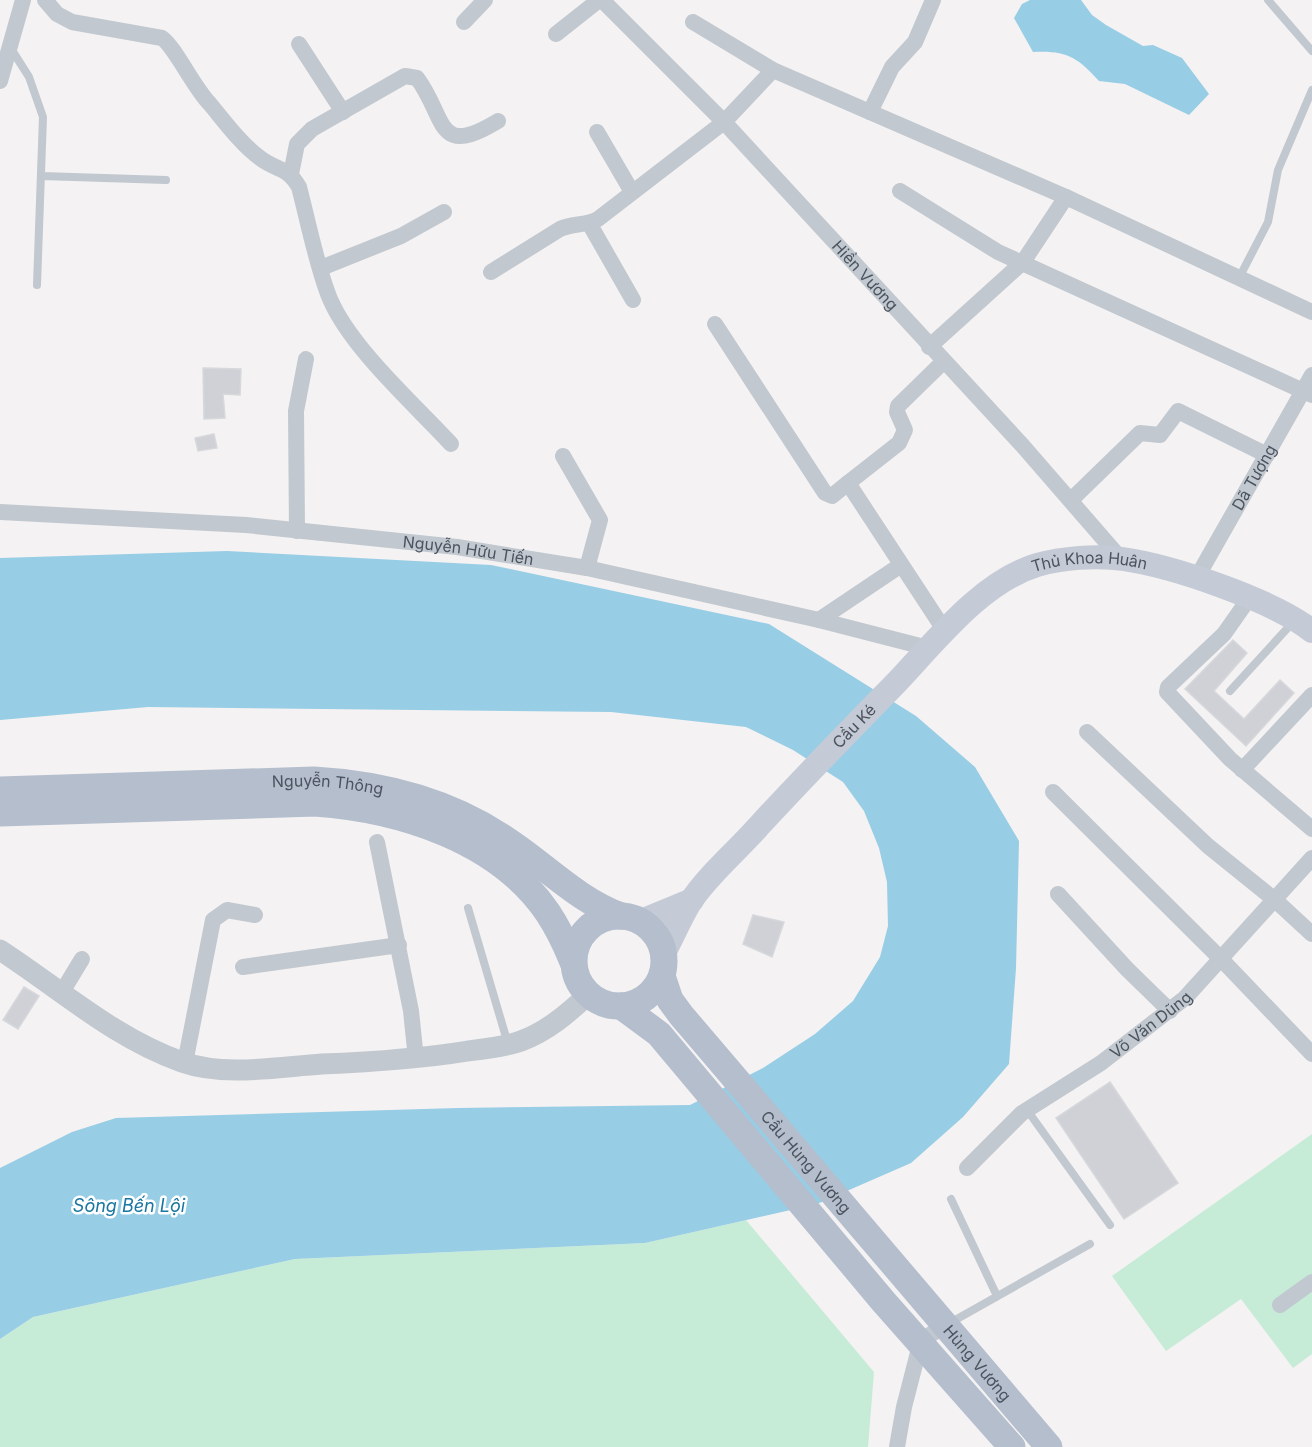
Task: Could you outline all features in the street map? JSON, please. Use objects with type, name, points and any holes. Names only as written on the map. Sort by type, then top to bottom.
[{"type":"main road","name":"Thủ Khoa Huân","points":[[897,682],[945,631],[991,590],[1016,574],[1064,560],[1121,559],[1196,579],[1250,597],[1307,624]]},
{"type":"main road","name":"Cầu Ké","points":[[692,900],[812,768],[897,682]]},
{"type":"main road","name":"Nguyễn Thông","points":[[0,790],[314,780],[352,782],[397,790],[480,825],[509,841],[599,908],[631,918]]},
{"type":"main road","name":"Nguyễn Thông","points":[[0,813],[315,803],[349,806],[390,814],[450,836],[507,869],[548,912],[573,962]]},
{"type":"main road","points":[[692,900],[646,998],[621,1006],[598,1002],[588,995],[575,974],[573,962],[579,938],[587,928],[603,919],[631,918],[692,900]]},
{"type":"main road","points":[[631,918],[655,934],[663,964]]},
{"type":"main road","name":"Cầu Hùng Vương","points":[[663,964],[670,1000],[907,1278]]},
{"type":"main road","name":"Cầu Hùng Vương","points":[[621,1006],[659,1034],[883,1300]]},
{"type":"main road","name":"Hùng Vương","points":[[907,1278],[1049,1447]]},
{"type":"main road","name":"Hùng Vương","points":[[883,1300],[1012,1447]]},
{"type":"street","points":[[1,69],[23,0]]},
{"type":"street","points":[[45,0],[57,14],[72,22],[162,38],[169,42],[187,76],[207,102],[260,158],[291,174],[299,188],[334,308],[360,345],[451,444]]},
{"type":"street","points":[[464,22],[486,0]]},
{"type":"street","points":[[556,34],[601,0]]},
{"type":"street","name":"Hiền Vương","points":[[601,0],[724,122],[1071,500],[1121,559]]},
{"type":"street","points":[[870,112],[892,67],[915,42],[933,0]]},
{"type":"street","points":[[693,22],[773,70],[1066,197],[1312,312]]},
{"type":"street","points":[[299,44],[343,112]]},
{"type":"street","points":[[491,272],[560,229],[570,225],[589,223],[724,122],[773,70]]},
{"type":"street","points":[[291,174],[294,154],[303,137],[312,129],[405,76],[417,78],[428,92],[440,122],[451,135],[462,137],[477,134],[498,121]]},
{"type":"street","points":[[597,132],[632,192]]},
{"type":"street","points":[[900,191],[967,234],[1023,262],[1310,387]]},
{"type":"street","points":[[929,347],[1023,262],[1066,197]]},
{"type":"street","points":[[321,268],[401,236],[444,212]]},
{"type":"street","points":[[589,223],[633,300]]},
{"type":"street","points":[[715,324],[825,493],[832,496],[899,443],[904,430],[897,412],[898,406],[943,362]]},
{"type":"street","points":[[297,531],[296,411],[306,359]]},
{"type":"street","name":"Dã Tượng","points":[[1196,579],[1267,455],[1310,387]]},
{"type":"street","points":[[1071,500],[1140,433],[1160,435],[1178,411],[1267,455]]},
{"type":"street","points":[[563,456],[600,520],[587,568]]},
{"type":"street","points":[[848,483],[945,631]]},
{"type":"street","name":"Nguyễn Hữu Tiến","points":[[0,512],[246,525],[446,545],[587,568],[819,620],[928,648]]},
{"type":"street","points":[[819,620],[901,565]]},
{"type":"street","points":[[1250,597],[1224,634],[1168,687],[1167,692],[1242,770],[1312,829]]},
{"type":"street","points":[[1242,770],[1312,695]]},
{"type":"street","points":[[1087,732],[1208,846],[1275,900],[1312,934]]},
{"type":"street","points":[[1053,792],[1222,960],[1312,1054]]},
{"type":"street","points":[[377,842],[411,1011],[416,1059]]},
{"type":"street","name":"Võ Văn Dũng","points":[[968,1168],[1028,1110],[1101,1063],[1170,1011],[1222,960],[1312,858]]},
{"type":"street","points":[[1058,894],[1127,969],[1170,1011]]},
{"type":"street","points":[[185,1063],[213,920],[226,910],[255,915]]},
{"type":"street","points":[[243,967],[399,945]]},
{"type":"street","points":[[0,950],[115,1031],[146,1048],[185,1063],[207,1067],[247,1069],[416,1059],[508,1044],[541,1032],[561,1019],[588,995]]},
{"type":"street","points":[[62,992],[82,959]]},
{"type":"street","points":[[1280,1305],[1312,1282]]},
{"type":"street","points":[[897,1447],[904,1407],[921,1341],[945,1326]]},
{"type":"lane","points":[[1268,0],[1312,51]]},
{"type":"lane","points":[[8,44],[29,76],[43,117],[38,285]]},
{"type":"lane","points":[[1239,278],[1268,222],[1278,170],[1312,90]]},
{"type":"lane","points":[[42,176],[166,180]]},
{"type":"lane","points":[[1230,691],[1307,624]]},
{"type":"lane","points":[[468,908],[508,1044]]},
{"type":"lane","points":[[1028,1110],[1110,1225]]},
{"type":"lane","points":[[951,1198],[997,1296]]},
{"type":"lane","points":[[945,1326],[1090,1244]]},
{"type":"green space","points":[[1312,1134],[1312,1354],[1293,1368],[1241,1299],[1166,1351],[1112,1276]]},
{"type":"green space","points":[[746,1220],[874,1372],[868,1447],[0,1447],[0,1339],[33,1317],[295,1259],[645,1243]]},
{"type":"water","points":[[1030,0],[1081,0],[1092,15],[1106,25],[1143,46],[1153,45],[1182,58],[1209,94],[1189,115],[1125,84],[1099,81],[1084,66],[1070,57],[1054,52],[1033,52],[1014,18],[1022,4]]},
{"type":"water","name":"Sông Bến Lội","points":[[227,551],[491,565],[769,624],[916,716],[975,767],[1019,841],[1016,968],[1009,1064],[963,1117],[911,1163],[817,1204],[645,1243],[295,1259],[33,1317],[0,1339],[0,1168],[72,1132],[116,1118],[458,1108],[690,1105],[763,1068],[815,1034],[853,1001],[880,957],[888,926],[887,882],[879,848],[864,811],[843,782],[793,750],[746,727],[611,712],[148,707],[0,720],[0,558]]},
{"type":"building","points":[[203,368],[241,369],[240,395],[223,394],[225,418],[204,419]]},
{"type":"building","points":[[214,434],[217,448],[198,451],[195,438]]},
{"type":"building","points":[[1233,640],[1247,653],[1214,691],[1244,719],[1280,680],[1294,693],[1246,746],[1185,689]]},
{"type":"building","points":[[753,915],[784,922],[772,957],[743,944]]},
{"type":"building","points":[[24,987],[39,996],[18,1029],[3,1020]]},
{"type":"building","points":[[1110,1082],[1178,1183],[1124,1219],[1056,1118]]}]
